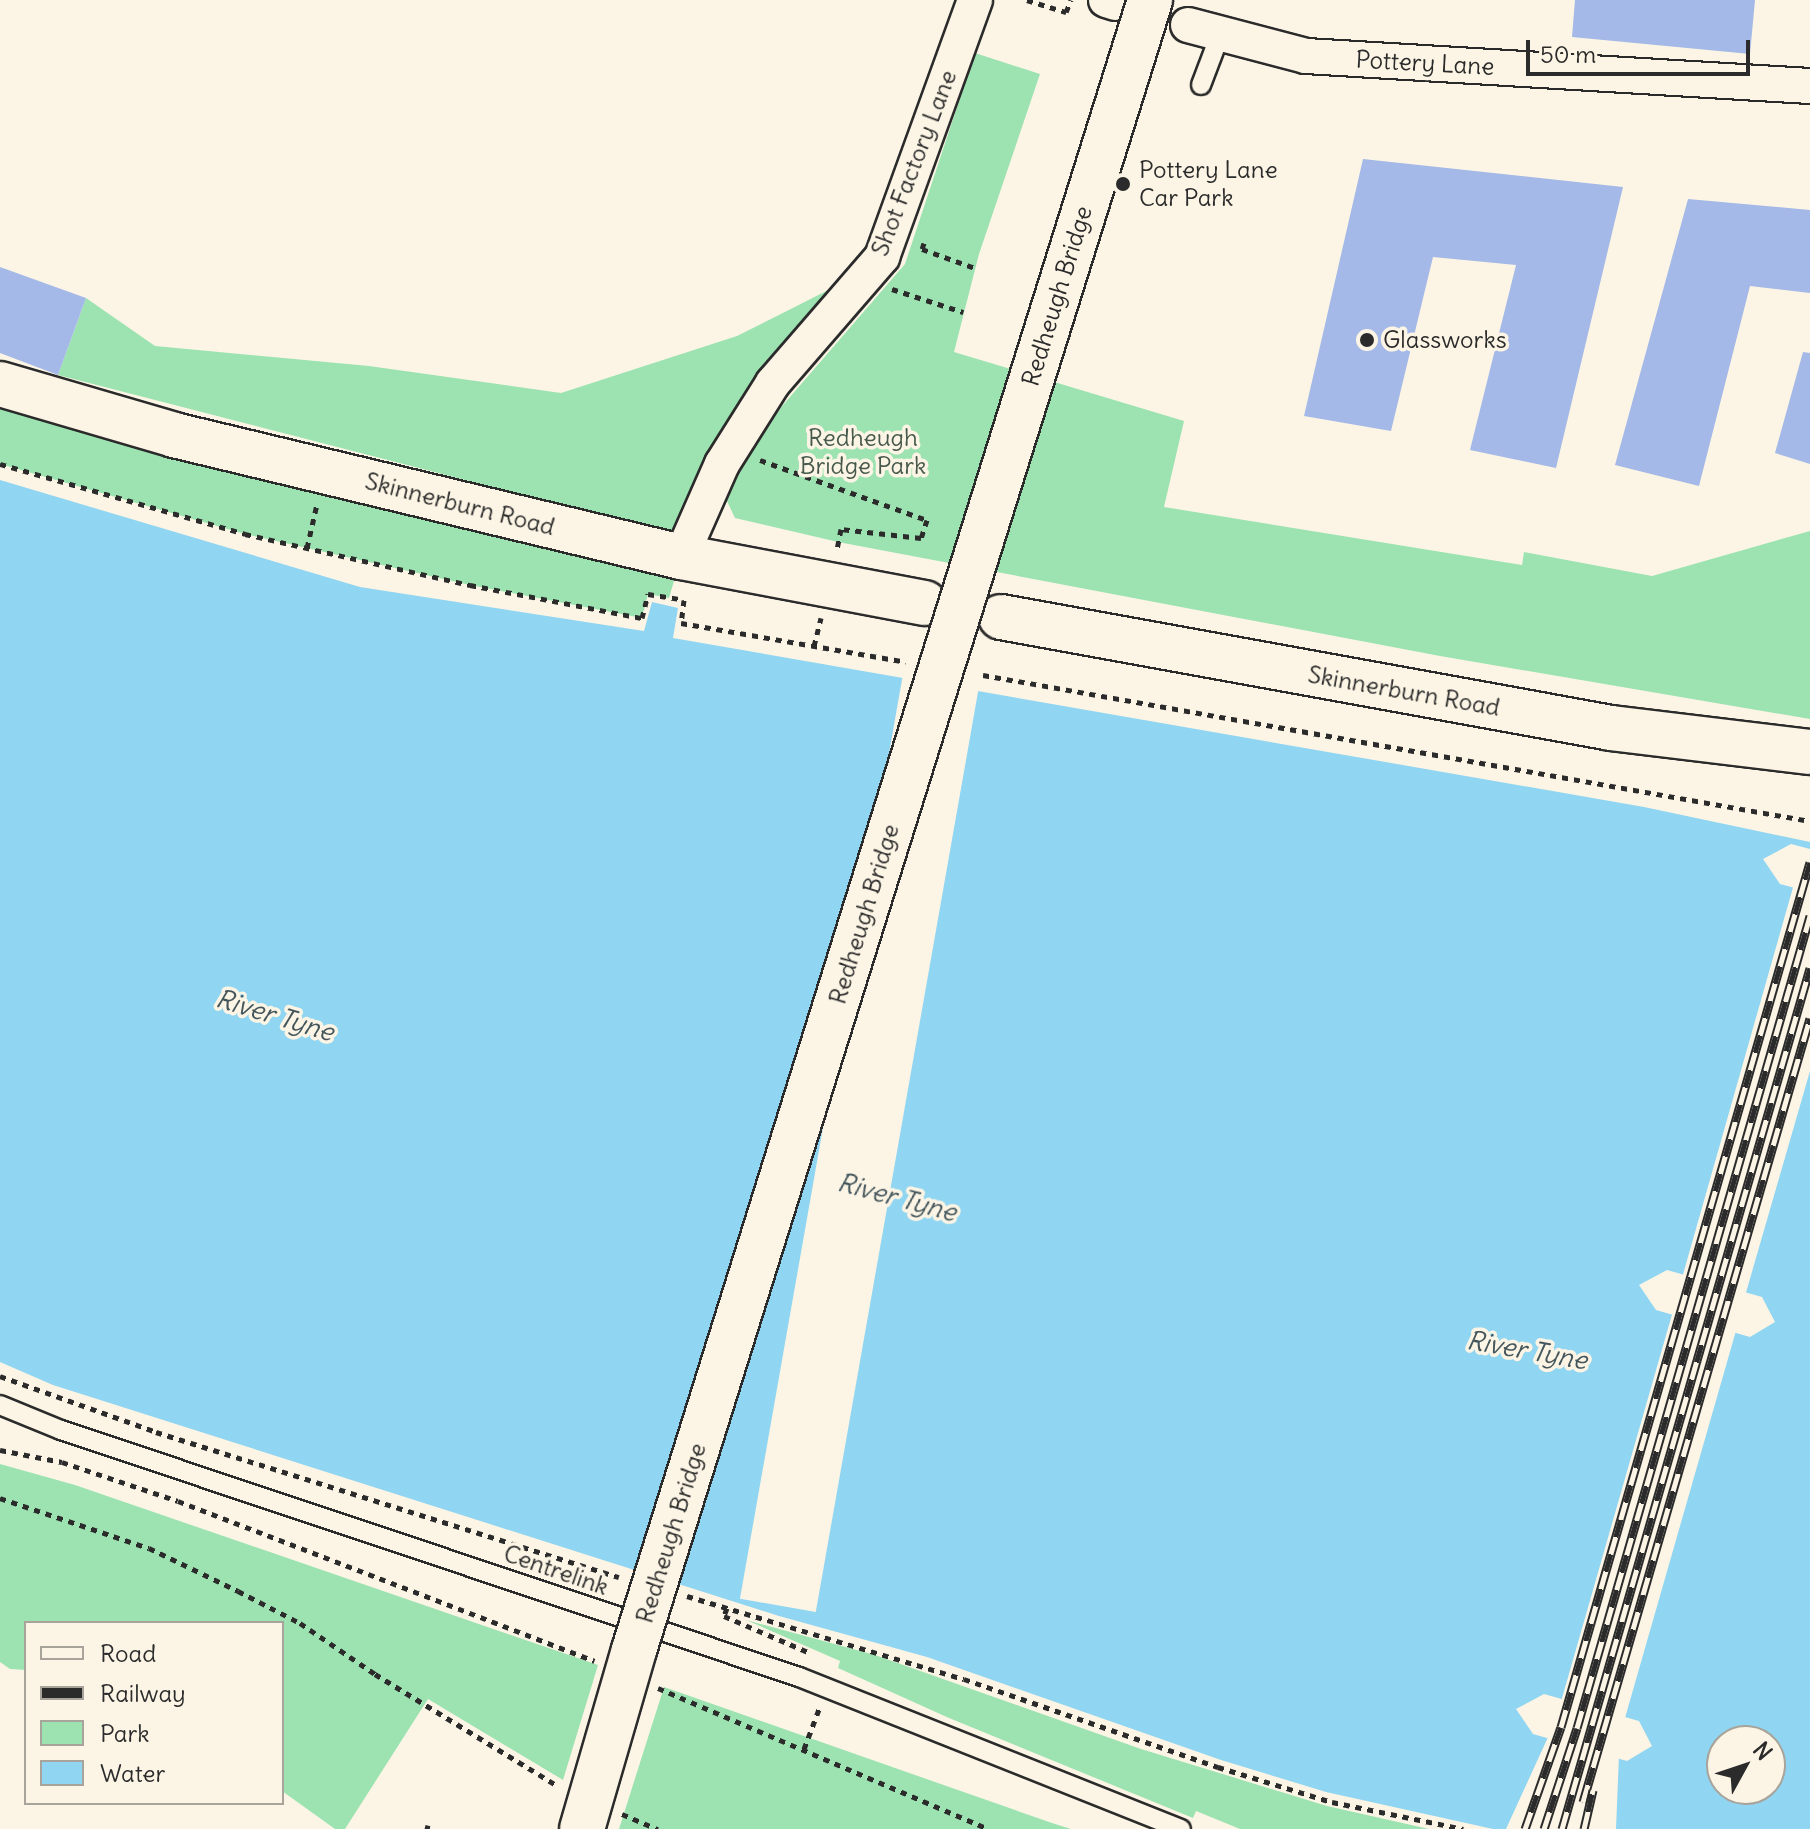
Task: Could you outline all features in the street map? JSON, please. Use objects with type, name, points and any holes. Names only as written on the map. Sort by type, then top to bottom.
[{"type":"main road","name":"Redheugh Bridge","points":[[599,1820],[639,1635],[1124,1]]},
{"type":"main road","name":"Skinnerburn Road","points":[[0,384],[174,435],[681,557],[925,603]]},
{"type":"main road","name":"Skinnerburn Road","points":[[1001,617],[1611,728],[1810,752]]},
{"type":"street","name":"Shot Factory Lane","points":[[681,557],[722,464],[773,383],[882,257],[975,0]]},
{"type":"street","name":"Pottery Lane","points":[[1204,30],[1306,56],[1810,86]]},
{"type":"lane","points":[[1201,85],[1204,30]]},
{"type":"lane","name":"Centrelink","points":[[0,1405],[61,1430],[799,1677],[920,1722],[1181,1829]]},
{"type":"path","points":[[1027,0],[1066,12],[1071,0]]},
{"type":"path","points":[[926,235],[922,249],[975,268]]},
{"type":"path","points":[[893,291],[963,312]]},
{"type":"path","points":[[766,450],[760,460],[927,520],[921,538],[841,529]]},
{"type":"path","points":[[0,464],[245,534],[470,585],[642,618],[648,594],[684,600],[681,623],[907,662]]},
{"type":"path","points":[[983,675],[1810,821]]},
{"type":"path","points":[[0,1376],[156,1432],[622,1578]]},
{"type":"path","points":[[0,1450],[62,1462],[178,1501],[604,1666]]},
{"type":"path","points":[[0,1498],[149,1548],[238,1591],[300,1623],[375,1674],[560,1787]]},
{"type":"path","points":[[682,1595],[964,1679],[1218,1767],[1332,1802],[1463,1829]]},
{"type":"path","points":[[646,1683],[988,1829]]},
{"type":"path","points":[[599,1820],[658,1829]]},
{"type":"green space","name":"Redheugh Bridge Park","points":[[975,53],[1040,74],[979,254],[954,352],[1184,421],[1164,507],[1522,565],[1524,552],[1652,576],[1810,531],[1810,719],[1440,656],[838,542],[735,518],[725,497],[757,440],[783,405],[905,264]]},
{"type":"green space","points":[[858,275],[675,534],[58,375],[86,298],[155,346],[369,366],[561,393],[737,336]]},
{"type":"green space","points":[[0,384],[681,557],[669,598],[648,594],[642,618],[470,585],[245,534],[0,464]]},
{"type":"green space","points":[[0,1464],[75,1485],[598,1665],[563,1780],[428,1699],[345,1829],[335,1829],[284,1792],[284,1621],[24,1621],[24,1670],[10,1669],[0,1662]]},
{"type":"green space","points":[[746,1620],[875,1655],[1141,1749],[1327,1806],[1429,1829],[1240,1829],[1196,1811],[1193,1818],[949,1718],[838,1668],[840,1661]]},
{"type":"green space","points":[[664,1687],[1052,1823],[1071,1829],[619,1829]]},
{"type":"water","name":"River Tyne","points":[[0,480],[360,587],[644,631],[652,602],[678,608],[673,638],[1644,807],[1810,842],[1810,849],[1791,844],[1763,859],[1780,884],[1810,892],[1810,1829],[1493,1829],[1326,1792],[1221,1760],[927,1657],[779,1616],[53,1385],[0,1362]],"holes":[[[1667,1270],[1762,1297],[1775,1322],[1750,1337],[1656,1310],[1639,1285]],[[1544,1694],[1639,1721],[1652,1746],[1627,1761],[1533,1734],[1516,1709]]]},
{"type":"pier","points":[[903,674],[979,687],[816,1612],[740,1599]]},
{"type":"pier","points":[[1794,884],[1810,888],[1810,1071],[1745,1296],[1682,1278]]},
{"type":"pier","points":[[1673,1311],[1736,1329],[1624,1721],[1561,1703]]},
{"type":"pier","points":[[1549,1735],[1619,1755],[1616,1829],[1506,1829]]},
{"type":"building","points":[[1575,0],[1755,0],[1750,54],[1572,37]]},
{"type":"building","name":"Glassworks","points":[[1363,159],[1623,187],[1556,468],[1470,450],[1516,265],[1433,257],[1391,431],[1304,416]]},
{"type":"building","points":[[1688,199],[1810,210],[1810,293],[1750,286],[1699,486],[1615,465]]},
{"type":"building","points":[[0,267],[86,298],[58,375],[0,353]]},
{"type":"building","points":[[1803,352],[1810,353],[1810,464],[1775,453]]},
{"type":"railway","points":[[1525,1829],[1561,1727],[1810,862]]},
{"type":"railway","points":[[1544,1829],[1577,1728],[1810,916]]},
{"type":"railway","points":[[1562,1829],[1810,968]]},
{"type":"railway","points":[[1583,1802],[1810,1018]]},
{"type":"railway","points":[[1584,1829],[1593,1790]]},
{"type":"place","name":"Pottery Lane Car Park","points":[[1123,184]]},
{"type":"place","name":"Glassworks","points":[[1367,340]]}]
